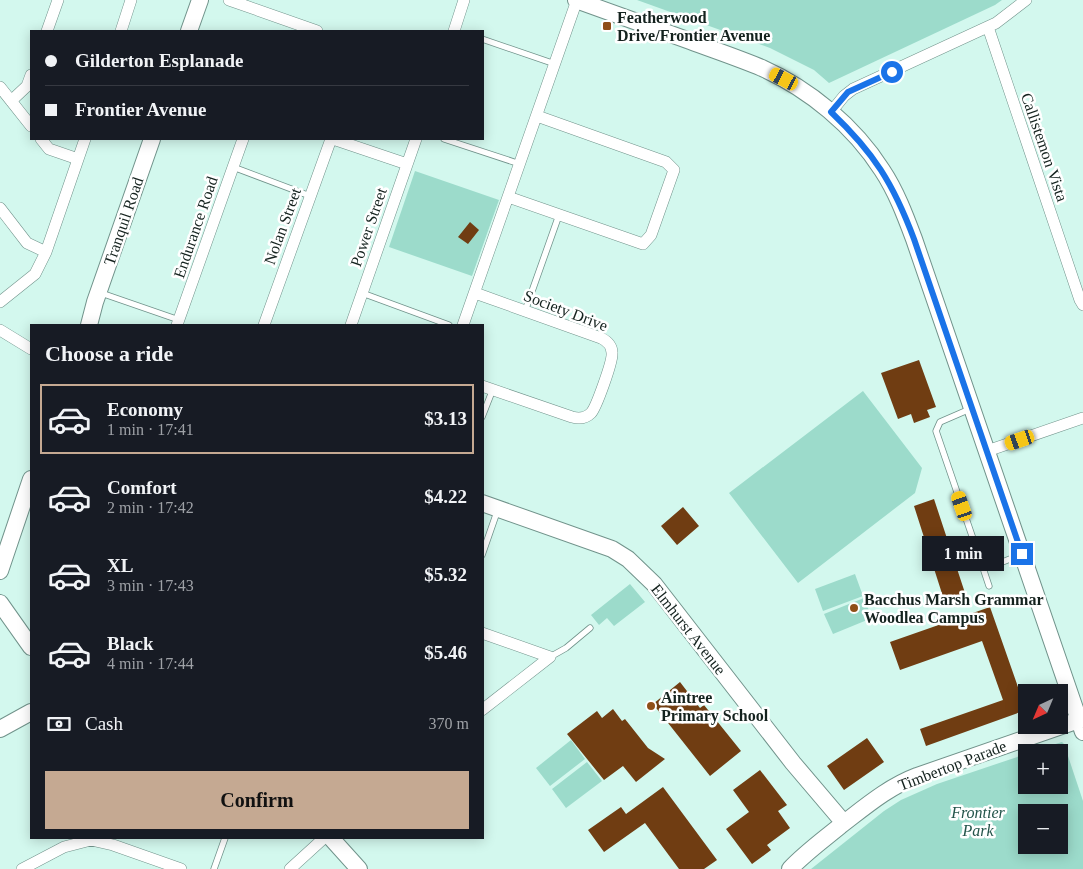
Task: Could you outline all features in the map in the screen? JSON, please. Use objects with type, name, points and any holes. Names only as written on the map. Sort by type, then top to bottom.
[{"type":"street","points":[[47,30],[58,0]]},
{"type":"street","points":[[121,30],[131,0]]},
{"type":"street","points":[[189,30],[200,0]]},
{"type":"street","points":[[229,0],[314,30]]},
{"type":"street","points":[[456,30],[464,0]]},
{"type":"street","points":[[464,324],[576,0],[762,68],[805,92],[831,112],[868,150],[881,168],[898,199],[914,239],[1081,726]]},
{"type":"street","points":[[831,112],[844,96],[853,89],[988,27],[1007,16],[1026,0]]},
{"type":"street","name":"Callistemon Vista","points":[[988,27],[1080,300],[1083,304]]},
{"type":"street","points":[[11,101],[27,86],[30,78]]},
{"type":"street","points":[[0,87],[30,125]]},
{"type":"street","points":[[508,197],[643,244],[651,235],[674,170],[666,162],[537,116]]},
{"type":"street","points":[[42,140],[49,149],[78,159]]},
{"type":"street","points":[[0,302],[35,274],[46,252],[84,140]]},
{"type":"street","name":"Tranquil Road","points":[[97,297],[152,140]]},
{"type":"street","name":"Endurance Road","points":[[178,323],[243,140]]},
{"type":"street","name":"Nolan Street","points":[[264,324],[332,140]]},
{"type":"street","points":[[335,140],[407,164]]},
{"type":"street","name":"Power Street","points":[[351,324],[416,140]]},
{"type":"street","points":[[0,208],[27,244],[46,252]]},
{"type":"street","name":"Society Drive","points":[[474,293],[601,338],[608,343],[612,352],[612,360],[596,406],[587,416],[576,418],[488,387]]},
{"type":"street","points":[[82,324],[97,297]]},
{"type":"street","points":[[89,324],[97,297]]},
{"type":"street","points":[[0,330],[30,348]]},
{"type":"street","points":[[16,339],[30,342]]},
{"type":"street","points":[[987,451],[1083,418]]},
{"type":"street","points":[[0,568],[30,482]]},
{"type":"street","name":"Elmhurst Avenue","points":[[484,504],[612,549],[635,565],[654,584],[794,763],[844,823]]},
{"type":"street","points":[[0,603],[30,645]]},
{"type":"street","points":[[484,634],[550,657]]},
{"type":"street","points":[[484,708],[550,657]]},
{"type":"street","points":[[0,729],[30,713]]},
{"type":"street","name":"Timbertop Parade","points":[[790,869],[844,823],[885,792],[906,780],[1081,726]]},
{"type":"street","points":[[290,869],[323,839]]},
{"type":"street","points":[[332,839],[359,869]]},
{"type":"street","points":[[343,839],[367,869]]},
{"type":"street","points":[[22,869],[64,847],[90,840],[114,845],[181,869]]},
{"type":"lane","points":[[484,40],[555,64]]},
{"type":"lane","points":[[447,140],[520,164]]},
{"type":"lane","points":[[233,167],[310,196]]},
{"type":"lane","points":[[525,311],[559,215]]},
{"type":"lane","points":[[362,293],[446,324]]},
{"type":"lane","points":[[97,297],[178,323]]},
{"type":"lane","points":[[484,407],[488,387]]},
{"type":"lane","points":[[972,408],[940,422],[936,432],[989,586]]},
{"type":"lane","points":[[484,549],[498,508]]},
{"type":"lane","points":[[981,562],[995,565],[1022,554]]},
{"type":"lane","points":[[550,657],[566,648],[590,628]]},
{"type":"lane","points":[[214,869],[225,839]]},
{"type":"green space","points":[[637,0],[1002,0],[829,83],[814,70],[770,48]]},
{"type":"green space","points":[[415,171],[499,200],[472,276],[389,247]]},
{"type":"green space","points":[[863,391],[922,468],[915,493],[798,583],[729,493]]},
{"type":"green space","points":[[855,574],[863,596],[823,611],[815,589]]},
{"type":"green space","points":[[630,584],[645,602],[614,626],[607,618],[599,625],[591,615]]},
{"type":"green space","points":[[864,598],[872,618],[833,634],[824,614]]},
{"type":"green space","points":[[571,740],[585,759],[550,786],[536,768]]},
{"type":"green space","name":"Frontier Park","points":[[1068,756],[1083,801],[1083,869],[811,869],[884,811],[901,800],[937,784],[1018,757],[1018,794],[1068,794]]},
{"type":"green space","points":[[587,762],[602,781],[566,808],[552,789]]},
{"type":"building","points":[[470,222],[479,230],[468,244],[458,237]]},
{"type":"building","points":[[919,360],[936,407],[927,410],[930,417],[914,423],[911,414],[898,419],[881,373]]},
{"type":"building","points":[[934,499],[966,596],[945,603],[914,506]]},
{"type":"building","points":[[683,507],[699,526],[677,545],[661,526]]},
{"type":"building","points":[[990,607],[1018,687],[1018,713],[926,746],[920,729],[1003,700],[982,641],[900,670],[890,642]]},
{"type":"building","points":[[680,682],[700,708],[704,705],[741,751],[710,776],[653,704]]},
{"type":"building","points":[[613,709],[622,721],[625,719],[648,748],[665,759],[636,782],[623,766],[604,780],[567,734],[597,711],[602,718]]},
{"type":"building","points":[[867,738],[884,762],[844,790],[827,766]]},
{"type":"building","points":[[760,770],[787,805],[778,811],[790,828],[767,845],[771,850],[752,864],[726,829],[749,812],[733,790]]},
{"type":"building","points":[[663,787],[717,860],[704,869],[679,869],[645,823],[604,852],[588,830],[621,807],[626,814]]},
{"type":"place","name":"Featherwood Drive/Frontier Avenue","points":[[607,26]]},
{"type":"place","name":"Bacchus Marsh Grammar Woodlea Campus","points":[[854,608]]},
{"type":"place","name":"Aintree Primary School","points":[[651,706]]},
{"type":"route","points":[[892,72],[848,92],[831,112],[868,150],[891,184],[898,199],[914,239],[1022,554]]}]
